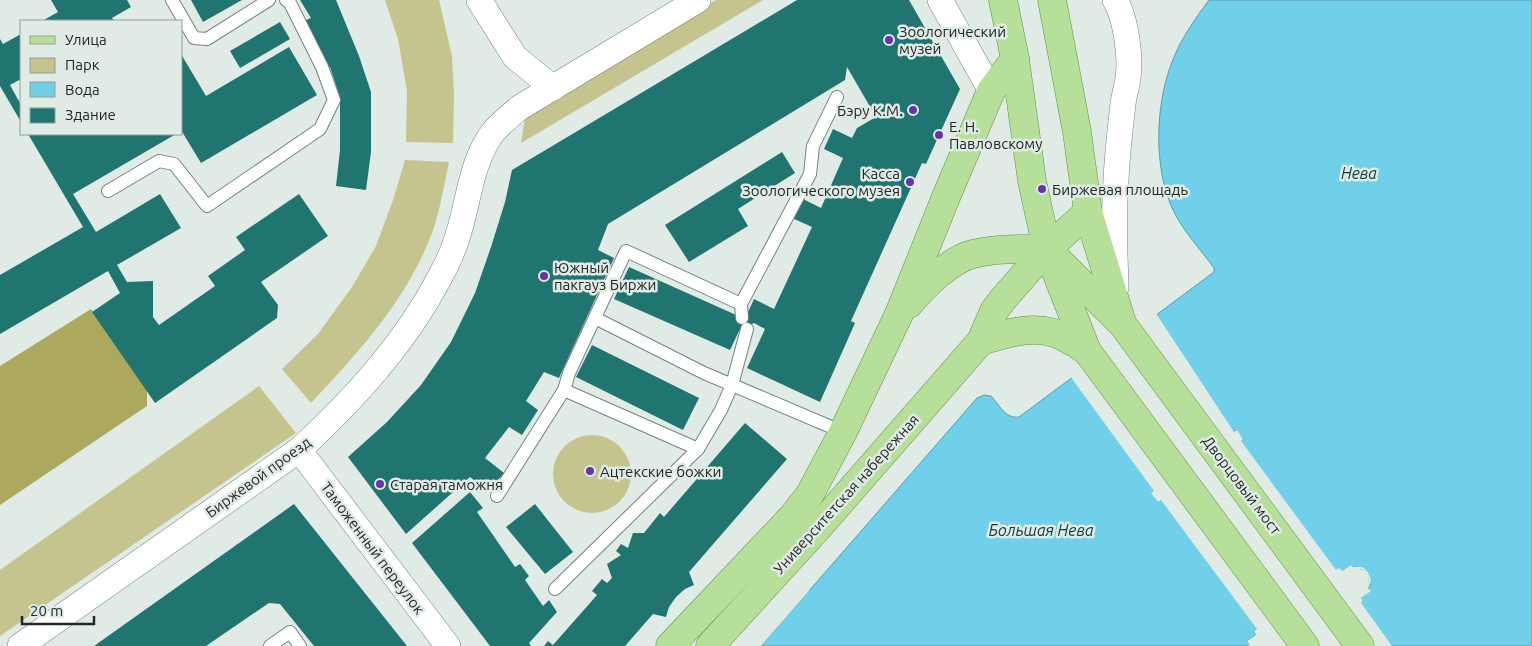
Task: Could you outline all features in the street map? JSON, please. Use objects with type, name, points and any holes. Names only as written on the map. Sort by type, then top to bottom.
[{"type":"main road","points":[[1003,0],[1015,58],[1032,181],[1047,249],[1087,351],[1305,646]]},
{"type":"main road","points":[[1052,0],[1078,132],[1088,212],[1120,316]]},
{"type":"main road","name":"Университетская набережная","points":[[670,646],[793,516],[810,494],[843,432],[899,314],[991,92],[1015,58]]},
{"type":"main road","points":[[1047,249],[1088,212]]},
{"type":"main road","name":"Университетская набережная","points":[[899,314],[926,284],[949,266],[971,254],[1014,249],[1047,249]]},
{"type":"main road","name":"Университетская набережная","points":[[710,646],[816,530],[981,341],[994,311],[1047,249]]},
{"type":"main road","points":[[1047,249],[1120,316]]},
{"type":"main road","name":"Дворцовый мост","points":[[1120,316],[1360,646]]},
{"type":"main road","points":[[981,341],[1015,331],[1039,329],[1063,336],[1087,351]]},
{"type":"street","points":[[480,0],[515,56],[552,88]]},
{"type":"street","name":"Биржевой проезд","points":[[20,646],[299,450],[360,390],[386,360],[417,318],[440,276],[458,236],[478,157],[494,131],[519,108],[698,0]]},
{"type":"street","points":[[940,0],[991,92]]},
{"type":"street","points":[[1115,0],[1125,32],[1129,60],[1128,78],[1122,108],[1115,183],[1114,221],[1120,316]]},
{"type":"street","points":[[1088,212],[1115,183]]},
{"type":"street","name":"Таможенный переулок","points":[[299,450],[448,646]]},
{"type":"lane","points":[[172,0],[194,38],[207,39],[269,0]]},
{"type":"lane","points":[[108,190],[159,161],[174,164],[207,206],[320,129],[334,100],[322,68],[291,2]]},
{"type":"lane","points":[[555,589],[698,449],[721,410],[732,385],[744,323],[741,304],[810,174],[812,146],[837,97]]},
{"type":"lane","points":[[497,496],[564,390],[569,373],[626,251],[741,304]]},
{"type":"lane","points":[[595,318],[704,373],[843,432]]},
{"type":"lane","points":[[564,390],[698,449]]},
{"type":"lane","points":[[270,646],[290,632],[300,646]]},
{"type":"green space","points":[[385,0],[439,0],[452,56],[454,94],[453,143],[406,142],[407,91],[398,39]]},
{"type":"green space","points":[[716,0],[763,0],[521,143],[526,112]]},
{"type":"green space","points":[[405,160],[449,162],[432,233],[417,266],[392,308],[345,366],[311,403],[282,369],[318,334],[352,287],[376,246]]},
{"type":"green space","points":[[259,386],[296,433],[0,636],[0,570]]},
{"type":"green space","points":[[592,435],[607,438],[620,446],[628,459],[631,474],[628,489],[620,502],[607,510],[592,513],[577,510],[564,502],[556,489],[553,474],[556,459],[564,446],[577,438]]},
{"type":"shaded area","points":[[91,309],[147,389],[147,406],[0,505],[0,366]]},
{"type":"water","points":[[1209,0],[1532,0],[1532,646],[1303,646],[1363,601],[1361,598],[1370,591],[1368,588],[1370,586],[1368,572],[1351,565],[1341,572],[1339,569],[1254,631],[1256,635],[1247,641],[1248,646],[761,646],[977,398],[984,395],[991,396],[1006,414],[1019,417],[1214,272],[1214,268],[1178,219],[1167,195],[1162,177],[1159,137],[1162,98],[1172,62],[1193,22]],"holes":[[[1236,430],[1243,439],[1158,502],[1152,493]]]},
{"type":"pier","points":[[1155,312],[1234,432],[1237,430],[1243,439],[1241,441],[1336,570],[1339,568],[1342,571],[1351,565],[1353,567],[1362,567],[1368,572],[1371,580],[1368,588],[1371,591],[1361,598],[1363,601],[1361,603],[1392,646],[1300,646],[1360,601],[1359,596],[1367,591],[1366,588],[1369,580],[1366,573],[1361,569],[1353,570],[1350,568],[1342,574],[1339,572],[1258,632],[1259,636],[1251,642],[1251,646],[1248,646],[1247,641],[1256,635],[1254,631],[1257,629],[1161,500],[1158,502],[1151,493],[1154,491],[1070,376]],"holes":[[[1236,434],[1240,439],[1158,499],[1155,494]]]},
{"type":"pier","points":[[807,589],[809,591],[761,646],[758,646]]},
{"type":"building","points":[[51,0],[127,0],[131,7],[112,18],[113,20],[44,20],[58,12]]},
{"type":"building","points":[[191,0],[242,0],[203,22]]},
{"type":"building","points":[[300,0],[336,0],[359,56],[371,92],[371,152],[366,190],[336,186],[340,150],[340,97],[330,67],[325,68],[306,20],[311,18]]},
{"type":"building","name":"Южный пакгауз Биржи","points":[[797,0],[909,0],[960,89],[926,164],[922,163],[851,321],[855,323],[820,402],[747,368],[765,329],[754,323],[739,331],[730,350],[614,299],[629,267],[745,319],[754,299],[774,309],[812,227],[792,218],[801,198],[821,208],[843,158],[824,149],[833,129],[852,138],[857,128],[876,117],[847,67],[845,80],[608,224],[598,250],[614,258],[559,378],[544,372],[526,401],[538,410],[522,435],[509,427],[485,458],[504,473],[488,491],[470,477],[406,534],[348,457],[387,422],[421,385],[451,342],[475,293],[505,202],[512,170]]},
{"type":"building","points":[[280,22],[290,39],[240,68],[230,51]]},
{"type":"building","points":[[20,35],[20,80],[10,85],[20,103],[20,120],[0,86],[0,39],[3,44]]},
{"type":"building","points":[[289,47],[317,95],[201,163],[182,132],[182,56],[206,96]]},
{"type":"building","points":[[29,135],[174,135],[73,194],[96,232],[160,194],[181,228],[117,265],[127,282],[153,281],[153,317],[159,325],[215,286],[208,276],[245,250],[236,237],[299,194],[328,236],[261,282],[278,305],[277,318],[155,403],[92,312],[120,293],[108,271],[0,334],[0,275],[83,227]]},
{"type":"building","points":[[782,152],[795,173],[738,209],[748,226],[689,262],[665,225]]},
{"type":"building","points":[[592,345],[699,398],[683,430],[576,377]]},
{"type":"building","points":[[745,423],[787,459],[689,572],[694,585],[685,589],[676,597],[669,607],[666,617],[653,614],[625,646],[544,646],[548,641],[553,645],[597,595],[592,591],[602,579],[607,583],[612,578],[607,564],[621,555],[616,551],[621,544],[628,548],[633,533],[644,533],[660,513],[664,517]]},
{"type":"building","points":[[470,492],[483,508],[477,512],[515,567],[520,564],[529,576],[525,580],[543,606],[549,600],[557,612],[529,643],[531,646],[490,646],[412,543]]},
{"type":"building","points":[[294,504],[407,646],[314,646],[280,604],[269,603],[206,646],[94,646]]},
{"type":"building","points":[[535,504],[573,552],[545,574],[506,527]]},
{"type":"place","name":"Зоологический музей","points":[[889,40]]},
{"type":"place","name":"Бэру К.М.","points":[[913,110]]},
{"type":"place","name":"Е. Н. Павловскому","points":[[939,135]]},
{"type":"place","name":"Касса Зоологического музея","points":[[910,182]]},
{"type":"place","name":"Биржевая площадь","points":[[1042,189]]},
{"type":"place","name":"Южный пакгауз Биржи","points":[[544,276]]},
{"type":"place","name":"Ацтекские божки","points":[[590,471]]},
{"type":"place","name":"Старая таможня","points":[[380,484]]},
{"type":"water label","name":"Нева","points":[[1359,173]]},
{"type":"water label","name":"Большая Нева","points":[[1041,530]]}]
